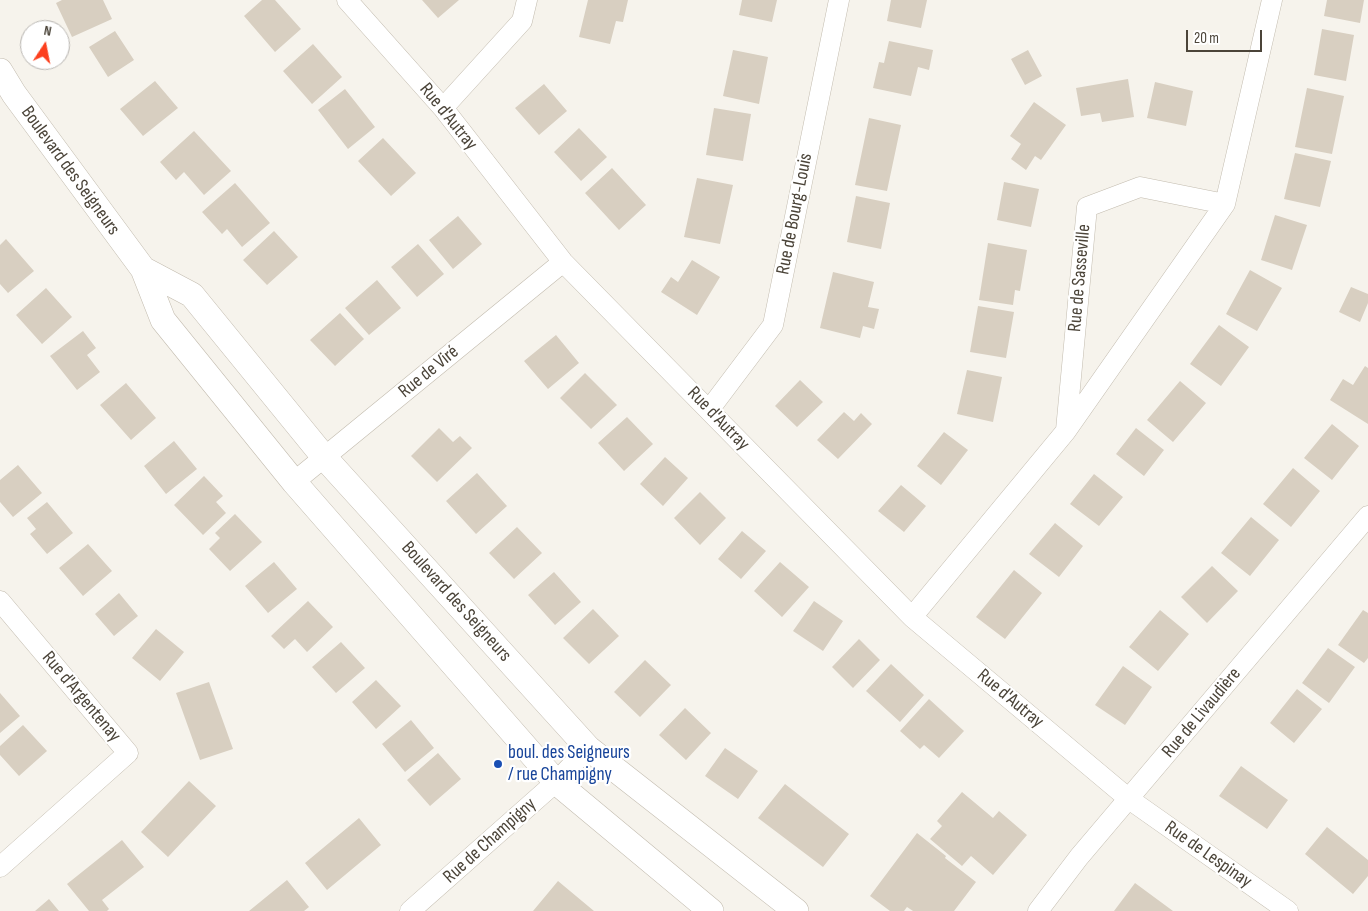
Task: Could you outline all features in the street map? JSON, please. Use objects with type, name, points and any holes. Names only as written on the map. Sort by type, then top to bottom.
[{"type":"street","name":"Rue d'Autray","points":[[347,0],[443,108],[563,262],[912,618],[1129,799]]},
{"type":"street","points":[[443,108],[522,21],[527,0]]},
{"type":"street","name":"Rue de Bourg-Louis","points":[[709,410],[773,325],[839,0]]},
{"type":"street","points":[[912,618],[1066,432],[1226,204],[1272,0]]},
{"type":"street","name":"Boulevard des Seigneurs","points":[[0,71],[25,110],[143,269],[163,320],[294,482],[556,782],[711,911]]},
{"type":"street","name":"Rue de Sasseville","points":[[1066,432],[1087,207],[1140,187],[1226,204]]},
{"type":"street","name":"Rue de Viré","points":[[294,482],[563,262]]},
{"type":"street","name":"Boulevard des Seigneurs","points":[[143,269],[192,295],[324,457],[588,748],[796,911]]},
{"type":"street","name":"Rue de Livaudière","points":[[1038,911],[1079,857],[1368,516]]},
{"type":"street","name":"Rue d'Argentenay","points":[[0,601],[128,753],[0,867]]},
{"type":"street","name":"Rue de Champigny","points":[[410,911],[556,782],[588,748]]},
{"type":"street","name":"Rue de Lespinay","points":[[1129,799],[1288,911]]},
{"type":"building","points":[[62,0],[103,0],[112,19],[72,37],[70,20],[64,20],[56,3]]},
{"type":"building","points":[[262,0],[275,0],[301,29],[275,52],[244,16]]},
{"type":"building","points":[[422,0],[459,0],[438,18]]},
{"type":"building","points":[[588,0],[628,0],[623,22],[616,21],[610,44],[579,37]]},
{"type":"building","points":[[742,0],[777,0],[772,22],[739,15]]},
{"type":"building","points":[[891,0],[927,0],[921,28],[887,21]]},
{"type":"building","points":[[1327,0],[1364,0],[1360,23],[1324,16]]},
{"type":"building","points":[[1322,29],[1354,35],[1346,81],[1314,75]]},
{"type":"building","points":[[115,31],[134,60],[108,77],[89,47]]},
{"type":"building","points":[[889,41],[933,50],[929,70],[918,67],[911,96],[873,88],[879,62],[884,63]]},
{"type":"building","points":[[313,44],[342,77],[312,104],[283,71]]},
{"type":"building","points":[[733,50],[768,57],[759,104],[723,96]]},
{"type":"building","points":[[1028,50],[1042,76],[1025,85],[1011,59]]},
{"type":"building","points":[[1128,79],[1134,117],[1102,122],[1100,113],[1081,116],[1076,88]]},
{"type":"building","points":[[155,81],[178,108],[143,136],[120,109]]},
{"type":"building","points":[[1155,82],[1193,91],[1186,126],[1147,118]]},
{"type":"building","points":[[544,84],[567,111],[539,135],[515,108]]},
{"type":"building","points":[[1307,88],[1344,96],[1332,154],[1295,147]]},
{"type":"building","points":[[345,89],[375,127],[348,149],[318,110]]},
{"type":"building","points":[[1034,102],[1066,125],[1041,160],[1035,156],[1026,170],[1011,159],[1021,144],[1010,136]]},
{"type":"building","points":[[714,108],[751,114],[743,161],[706,155]]},
{"type":"building","points":[[869,118],[901,125],[887,191],[855,185]]},
{"type":"building","points":[[579,128],[607,157],[581,181],[554,152]]},
{"type":"building","points":[[194,131],[231,171],[204,195],[184,172],[176,180],[160,162]]},
{"type":"building","points":[[383,138],[416,173],[391,196],[358,161]]},
{"type":"building","points":[[1295,153],[1331,161],[1320,207],[1284,199]]},
{"type":"building","points":[[612,168],[646,205],[619,230],[585,193]]},
{"type":"building","points":[[697,178],[733,185],[720,244],[684,237]]},
{"type":"building","points":[[1004,182],[1039,189],[1031,227],[997,220]]},
{"type":"building","points":[[235,183],[270,223],[242,247],[227,229],[222,234],[202,212]]},
{"type":"building","points":[[856,196],[890,203],[881,249],[847,242]]},
{"type":"building","points":[[1275,215],[1307,225],[1292,270],[1261,260]]},
{"type":"building","points":[[458,216],[482,244],[453,269],[429,240]]},
{"type":"building","points":[[274,231],[298,257],[267,285],[243,260]]},
{"type":"building","points":[[6,239],[34,271],[8,293],[0,284],[0,245]]},
{"type":"building","points":[[988,243],[1027,250],[1020,291],[1015,290],[1013,305],[979,300]]},
{"type":"building","points":[[418,244],[444,274],[417,297],[391,267]]},
{"type":"building","points":[[692,260],[720,277],[697,315],[661,292],[671,277],[678,282]]},
{"type":"building","points":[[1250,270],[1282,288],[1257,331],[1226,314]]},
{"type":"building","points":[[833,272],[874,282],[868,307],[879,309],[874,329],[863,326],[860,338],[820,328]]},
{"type":"building","points":[[377,280],[401,308],[369,335],[345,308]]},
{"type":"building","points":[[1351,287],[1368,294],[1368,303],[1360,322],[1339,312]]},
{"type":"building","points":[[46,288],[72,317],[42,344],[16,315]]},
{"type":"building","points":[[978,306],[1014,312],[1006,358],[970,352]]},
{"type":"building","points":[[340,313],[364,339],[335,366],[310,340]]},
{"type":"building","points":[[1219,325],[1249,347],[1221,386],[1190,364]]},
{"type":"building","points":[[83,331],[96,348],[87,355],[100,372],[77,390],[50,356]]},
{"type":"building","points":[[556,335],[579,363],[548,389],[524,361]]},
{"type":"building","points":[[1365,366],[1368,368],[1368,424],[1330,400],[1343,379],[1353,385]]},
{"type":"building","points":[[967,370],[1002,377],[993,422],[957,414]]},
{"type":"building","points":[[585,373],[617,405],[591,429],[560,398]]},
{"type":"building","points":[[800,380],[823,402],[797,427],[775,406]]},
{"type":"building","points":[[1180,381],[1206,403],[1173,442],[1147,420]]},
{"type":"building","points":[[126,383],[156,418],[131,440],[100,405]]},
{"type":"building","points":[[844,412],[854,421],[861,413],[872,424],[838,459],[817,440]]},
{"type":"building","points":[[627,417],[653,444],[624,471],[598,443]]},
{"type":"building","points":[[1332,424],[1359,446],[1332,480],[1304,458]]},
{"type":"building","points":[[439,428],[453,442],[460,436],[472,448],[437,482],[411,456]]},
{"type":"building","points":[[1136,428],[1164,450],[1144,476],[1116,454]]},
{"type":"building","points":[[944,432],[968,450],[941,485],[917,466]]},
{"type":"building","points":[[174,441],[197,469],[166,494],[144,466]]},
{"type":"building","points":[[665,457],[688,478],[663,506],[640,484]]},
{"type":"building","points":[[18,465],[42,493],[13,517],[0,502],[0,480]]},
{"type":"building","points":[[1293,468],[1320,491],[1291,527],[1263,504]]},
{"type":"building","points":[[477,473],[507,506],[476,534],[446,501]]},
{"type":"building","points":[[1094,474],[1123,497],[1099,526],[1070,504]]},
{"type":"building","points":[[204,476],[223,496],[216,502],[226,513],[203,535],[174,505]]},
{"type":"building","points":[[901,485],[926,506],[904,532],[878,511]]},
{"type":"building","points":[[700,492],[726,518],[700,545],[674,518]]},
{"type":"building","points":[[47,502],[73,533],[47,554],[30,534],[36,529],[27,518]]},
{"type":"building","points":[[235,514],[262,542],[230,571],[209,549],[220,538],[215,533]]},
{"type":"building","points":[[1251,517],[1279,540],[1250,576],[1221,553]]},
{"type":"building","points":[[1055,523],[1083,546],[1059,577],[1029,554]]},
{"type":"building","points":[[517,527],[542,553],[514,579],[489,553]]},
{"type":"building","points":[[742,531],[766,551],[741,579],[718,559]]},
{"type":"building","points":[[88,544],[112,571],[83,596],[59,568]]},
{"type":"building","points":[[274,562],[297,589],[268,613],[245,586]]},
{"type":"building","points":[[780,562],[809,587],[782,617],[754,591]]},
{"type":"building","points":[[1212,566],[1238,591],[1207,623],[1181,597]]},
{"type":"building","points":[[1014,570],[1042,593],[1005,639],[976,617]]},
{"type":"building","points":[[554,572],[581,602],[555,625],[528,595]]},
{"type":"building","points":[[119,593],[138,616],[114,636],[95,614]]},
{"type":"building","points":[[308,601],[333,627],[307,652],[295,639],[284,649],[271,636]]},
{"type":"building","points":[[814,601],[843,621],[823,651],[793,631]]},
{"type":"building","points":[[593,609],[619,636],[589,664],[563,638]]},
{"type":"building","points":[[1160,610],[1189,634],[1158,671],[1129,647]]},
{"type":"building","points":[[1363,610],[1368,613],[1368,658],[1364,663],[1338,645]]},
{"type":"building","points":[[156,629],[184,652],[160,681],[132,658]]},
{"type":"building","points":[[859,639],[880,660],[853,688],[832,667]]},
{"type":"building","points":[[341,642],[365,668],[336,693],[312,667]]},
{"type":"building","points":[[1328,648],[1355,667],[1329,703],[1302,683]]},
{"type":"building","points":[[645,660],[671,685],[640,717],[614,692]]},
{"type":"building","points":[[891,664],[924,695],[900,722],[866,691]]},
{"type":"building","points":[[1123,666],[1152,687],[1125,725],[1095,705]]},
{"type":"building","points":[[376,680],[401,706],[376,729],[352,702]]},
{"type":"building","points":[[209,682],[233,749],[200,760],[176,693]]},
{"type":"building","points":[[1297,689],[1322,709],[1294,743],[1270,723]]},
{"type":"building","points":[[0,693],[20,716],[0,733]]},
{"type":"building","points":[[929,699],[964,731],[939,758],[924,745],[920,749],[900,731]]},
{"type":"building","points":[[685,708],[711,733],[686,760],[659,735]]},
{"type":"building","points":[[411,720],[434,748],[405,772],[382,744]]},
{"type":"building","points":[[23,725],[47,751],[19,776],[0,755],[0,746]]},
{"type":"building","points":[[725,748],[758,771],[738,799],[705,776]]},
{"type":"building","points":[[438,753],[461,779],[430,806],[407,780]]},
{"type":"building","points":[[1241,766],[1288,800],[1267,829],[1219,796]]},
{"type":"building","points":[[189,781],[216,806],[168,857],[141,832]]},
{"type":"building","points":[[785,784],[849,834],[823,867],[758,818]]},
{"type":"building","points":[[962,792],[993,818],[999,811],[1027,835],[993,875],[971,856],[962,866],[930,839],[942,826],[937,821]]},
{"type":"building","points":[[359,818],[381,845],[327,890],[305,863]]},
{"type":"building","points":[[1327,827],[1368,860],[1368,876],[1353,894],[1305,854]]},
{"type":"building","points":[[917,833],[976,882],[954,911],[913,911],[907,907],[904,911],[890,911],[870,896]]},
{"type":"building","points":[[122,840],[144,867],[102,900],[109,909],[107,911],[89,911],[67,884]]},
{"type":"building","points":[[287,880],[309,907],[304,911],[249,911]]},
{"type":"building","points":[[558,881],[594,911],[533,911]]},
{"type":"building","points":[[1135,883],[1173,911],[1114,911]]},
{"type":"building","points":[[49,899],[59,911],[35,911]]},
{"type":"place","name":"boul. des Seigneurs / rue Champigny","points":[[498,764]]}]
